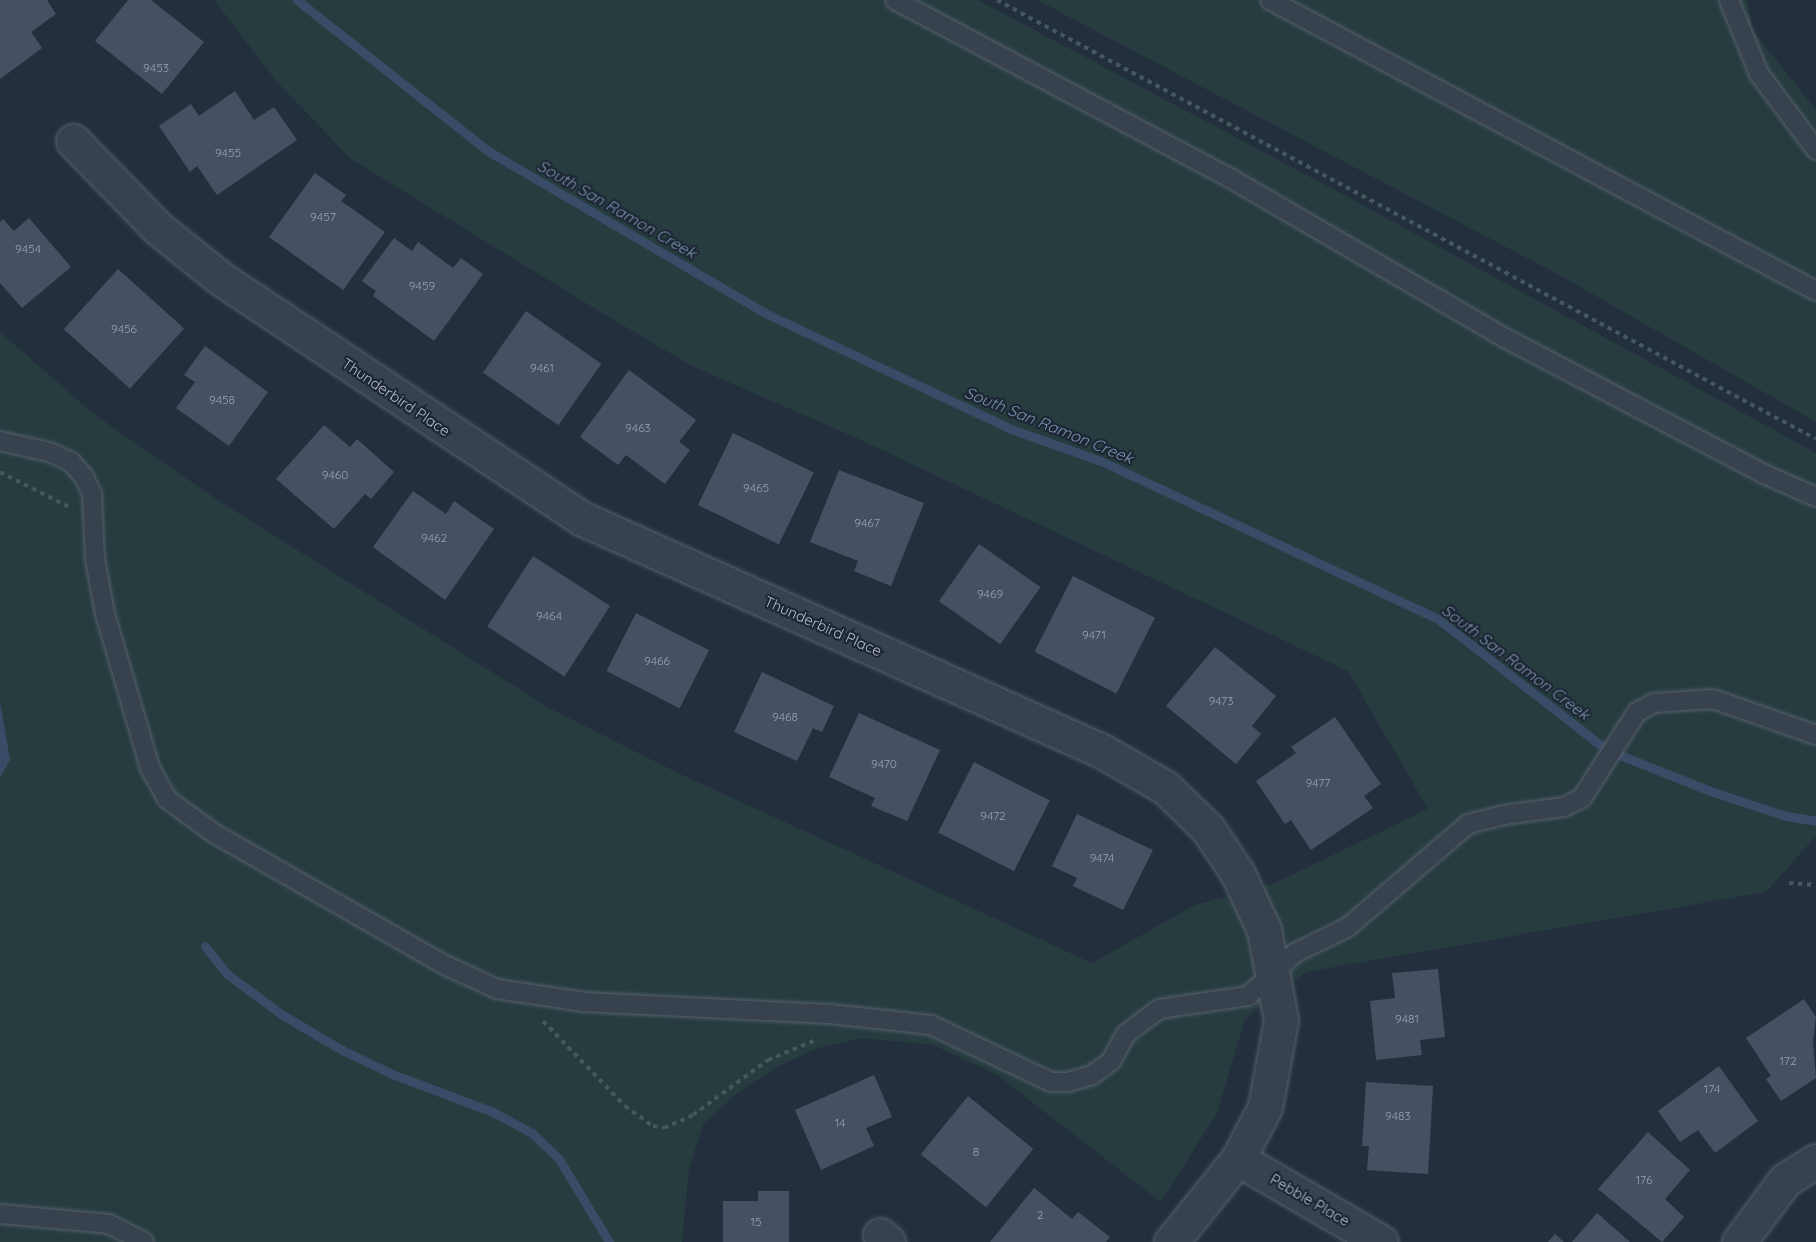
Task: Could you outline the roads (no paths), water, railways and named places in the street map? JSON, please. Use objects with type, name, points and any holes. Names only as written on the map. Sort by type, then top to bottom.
[{"type":"street","name":"Thunderbird Place","points":[[73,141],[159,229],[220,278],[583,519],[1102,751],[1166,788],[1208,829],[1238,874],[1264,930],[1274,973],[1281,1020],[1265,1107],[1238,1159],[1171,1242]]},
{"type":"street","name":"Pebble Place","points":[[1238,1159],[1381,1242]]},
{"type":"street","points":[[1739,1242],[1785,1180],[1816,1161]]},
{"type":"lane","points":[[895,0],[1230,178],[1505,338],[1764,474],[1816,496]]},
{"type":"lane","points":[[1270,0],[1816,291]]},
{"type":"lane","points":[[1729,0],[1759,74],[1816,150]]},
{"type":"lane","points":[[0,441],[49,452],[71,462],[92,494],[95,559],[105,614],[150,768],[167,799],[215,834],[445,965],[515,994],[632,1005],[830,1014],[931,1025],[1051,1082],[1068,1082],[1092,1075],[1111,1060],[1126,1034],[1159,1010],[1248,996],[1295,953],[1348,927],[1468,824],[1504,815],[1564,807],[1582,798],[1594,785],[1637,712],[1654,703],[1673,699],[1713,699],[1816,735]]},
{"type":"lane","points":[[0,1214],[109,1224],[144,1242]]},
{"type":"water","points":[[0,701],[10,760],[0,778]]},
{"type":"waterway","name":"South San Ramon Creek","points":[[297,0],[488,151],[769,315],[1011,429],[1101,461],[1438,619],[1607,750],[1713,792],[1786,816],[1816,821]]},
{"type":"waterway","points":[[205,946],[227,974],[281,1014],[342,1050],[392,1074],[493,1112],[532,1133],[559,1159],[609,1242]]}]
